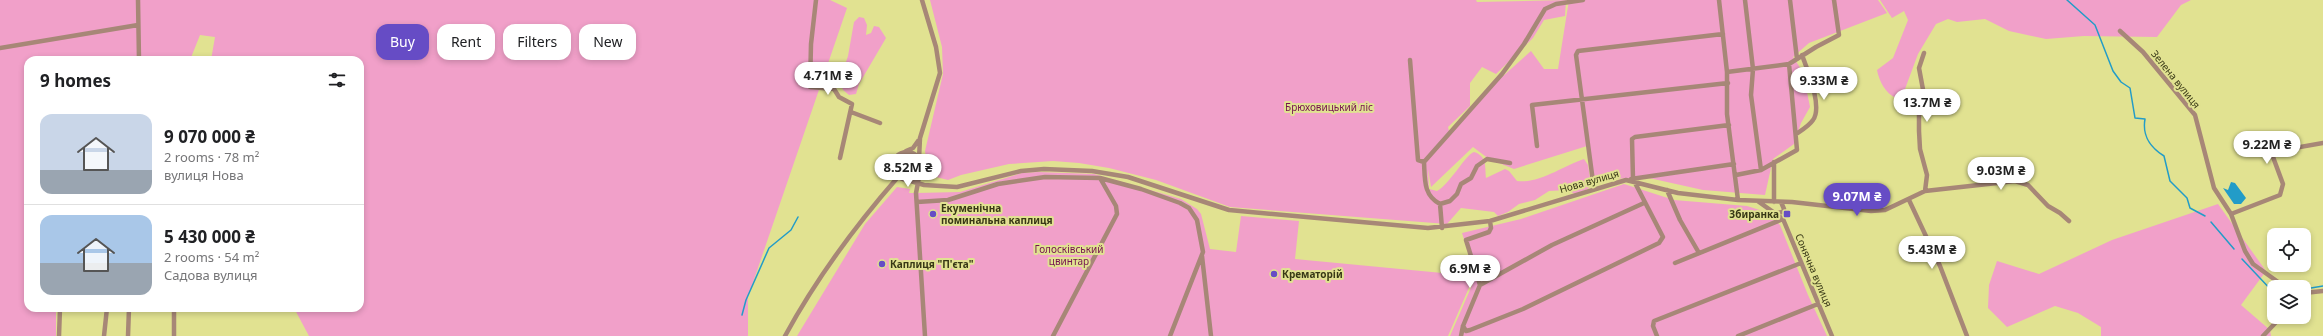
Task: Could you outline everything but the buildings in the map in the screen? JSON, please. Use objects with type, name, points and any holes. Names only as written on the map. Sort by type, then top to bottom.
[{"type":"street","points":[[138,0],[139,56]]},
{"type":"street","points":[[816,0],[810,44],[810,87],[834,89],[839,97],[852,104],[852,112],[840,158]]},
{"type":"street","points":[[920,172],[912,178],[904,179],[898,177],[894,170],[894,161],[903,152],[916,146],[920,138],[940,73],[936,46],[922,0]]},
{"type":"street","points":[[1510,163],[1487,159],[1477,166],[1471,178],[1461,184],[1457,194],[1450,201],[1440,204],[1432,199],[1425,184],[1424,162],[1502,74],[1524,44],[1545,9],[1556,4],[1583,0]]},
{"type":"street","points":[[1719,0],[1728,83],[1729,125],[1738,200]]},
{"type":"street","points":[[1745,0],[1754,69],[1751,95],[1761,170]]},
{"type":"street","points":[[1790,0],[1797,59]]},
{"type":"street","points":[[1727,72],[1789,64],[1802,55],[1839,35],[1834,0]]},
{"type":"street","points":[[0,48],[138,24]]},
{"type":"street","name":"Зелена вулиця","points":[[2120,31],[2143,52],[2195,116],[2214,188],[2231,214],[2245,251],[2253,264],[2275,280]]},
{"type":"street","points":[[1594,189],[1576,55],[1578,51],[1723,34]]},
{"type":"street","points":[[1924,52],[1919,68],[1924,95],[1919,108],[1919,131],[1920,149],[1927,175],[1925,191]]},
{"type":"street","points":[[1796,134],[1814,119],[1816,110],[1814,94],[1802,55]]},
{"type":"street","points":[[1410,60],[1418,160],[1424,162]]},
{"type":"street","points":[[1736,175],[1761,170],[1797,150],[1789,64]]},
{"type":"street","points":[[1537,146],[1532,105],[1728,83]]},
{"type":"street","points":[[852,112],[880,123]]},
{"type":"street","points":[[1463,326],[1466,331],[1470,330],[1523,309],[1659,243],[1663,237],[1644,203],[1634,180],[1631,144],[1632,139],[1635,137],[1729,125]]},
{"type":"street","points":[[920,138],[920,172],[917,183],[917,202],[925,336]]},
{"type":"street","points":[[2231,214],[2280,195],[2283,184],[2273,157],[2277,151],[2323,143]]},
{"type":"street","points":[[903,152],[912,153],[919,159]]},
{"type":"street","points":[[1770,208],[1773,202],[1774,162]]},
{"type":"street","points":[[1634,180],[1734,164]]},
{"type":"street","name":"Нова вулиця","points":[[904,179],[917,183],[957,186],[1021,171],[1044,169],[1092,171],[1141,181],[1229,210],[1428,228],[1442,228],[1490,221],[1626,180],[1634,180],[1667,190],[1738,200],[1773,202],[1783,206]]},
{"type":"street","points":[[785,336],[809,297],[865,216],[898,177]]},
{"type":"street","points":[[917,202],[953,199],[998,184],[1020,179],[1100,178],[1141,188],[1189,208],[1197,220],[1203,248],[1202,256],[1211,336]]},
{"type":"street","points":[[1053,336],[1117,214],[1116,206],[1100,178]]},
{"type":"street","points":[[1777,213],[1783,206],[1790,202],[1871,211],[1884,210],[1909,200],[1925,191],[2015,181],[2028,185],[2048,206],[2060,213],[2069,221]]},
{"type":"street","points":[[1667,190],[1680,220],[1699,253]]},
{"type":"street","points":[[1909,200],[1940,266],[1967,336]]},
{"type":"street","name":"Нова вулиця","points":[[1758,201],[1777,213]]},
{"type":"street","points":[[1461,336],[1463,326],[1480,285],[1552,245],[1644,203]]},
{"type":"street","points":[[1440,204],[1442,228]]},
{"type":"street","points":[[1675,263],[1783,219],[1783,206]]},
{"type":"street","name":"Сонячна вулиця","points":[[1777,213],[1783,219],[1832,336]]},
{"type":"street","points":[[1480,285],[1466,240],[1489,232],[1491,228],[1490,221]]},
{"type":"street","points":[[1170,336],[1202,256]]},
{"type":"street","points":[[1657,336],[1653,326],[1654,321],[1801,263]]},
{"type":"street","points":[[2311,292],[2323,291]]},
{"type":"street","points":[[1738,336],[1818,304]]},
{"type":"street","points":[[59,336],[60,312]]},
{"type":"street","points":[[104,336],[107,312]]},
{"type":"street","points":[[128,336],[129,312]]},
{"type":"street","points":[[174,312],[174,336]]},
{"type":"street","points":[[2263,336],[2274,324]]},
{"type":"green space","points":[[0,0],[830,0],[847,8],[748,297],[748,336],[309,336],[296,312],[364,312],[364,56],[212,56],[215,37],[200,35],[192,56],[24,56],[24,312],[56,312],[56,336],[0,336]]},
{"type":"green space","name":"Брюховицький ліс","points":[[930,0],[1476,0],[1477,2],[1566,0],[1565,16],[1544,20],[1533,38],[1496,74],[1482,67],[1470,83],[1470,106],[1448,127],[1450,135],[1492,86],[1531,51],[1544,69],[1558,69],[1569,0],[1878,0],[1887,13],[1809,43],[1793,57],[1803,72],[1810,107],[1801,123],[1794,144],[1773,159],[1765,195],[1703,190],[1649,178],[1595,179],[1587,146],[1514,169],[1489,159],[1473,147],[1431,187],[1428,169],[1429,189],[1437,191],[1442,187],[1474,152],[1483,159],[1486,178],[1505,169],[1509,171],[1517,181],[1534,180],[1584,159],[1588,165],[1591,184],[1588,189],[1575,194],[1567,190],[1549,191],[1535,200],[1519,204],[1508,212],[1498,216],[1494,212],[1461,208],[1447,224],[1230,207],[1156,180],[1109,168],[1079,163],[1053,161],[1009,164],[961,175],[948,180],[932,176],[933,162],[927,162],[925,151],[943,74],[942,47]]},
{"type":"green space","points":[[1880,0],[2191,0],[2181,5],[2157,37],[2084,36],[2046,39],[2009,31],[1985,19],[1957,22],[1948,19],[1936,24],[1918,54],[1905,89],[1896,98],[1892,96],[1884,87],[1877,70],[1893,58],[1908,20],[1904,11],[1892,18]]},
{"type":"green space","points":[[859,17],[864,18],[867,25],[866,35],[871,33],[874,26],[879,27],[886,38],[859,84],[856,94],[849,95],[843,90],[840,80],[848,56],[854,22]]},
{"type":"green space","points":[[908,152],[919,159],[920,172],[913,178],[898,177],[894,161],[896,157]]},
{"type":"green space","name":"Голосківський цвинтар","points":[[1038,172],[1094,174],[1181,199],[1197,209],[1201,214],[1210,249],[1236,252],[1241,216],[1299,221],[1295,259],[1474,276],[1448,336],[797,336],[865,224],[897,187],[910,189],[909,193],[960,192],[1022,173]]},
{"type":"green space","points":[[1624,184],[1674,200],[1747,206],[1766,212],[1780,225],[1808,295],[1827,336],[1450,336],[1476,276],[1462,233],[1521,219]]},
{"type":"green space","points":[[2218,204],[2266,271],[2241,305],[2270,330],[2271,336],[2101,336],[2101,327],[2078,313],[2055,306],[2007,327],[1988,308],[1989,285],[1997,261],[2039,274],[2112,240]]},
{"type":"water","points":[[2231,182],[2235,183],[2246,198],[2241,204],[2234,204],[2223,188],[2228,190]]},
{"type":"waterway","points":[[2067,0],[2095,25],[2113,71],[2121,82],[2130,88],[2135,118],[2145,119],[2144,125],[2148,140],[2151,145],[2164,156],[2170,181],[2187,198],[2190,208],[2205,216]]},
{"type":"waterway","points":[[742,315],[746,300],[769,248],[791,230],[798,217]]},
{"type":"waterway","points":[[2211,222],[2234,249]]},
{"type":"waterway","points":[[2242,259],[2267,286]]},
{"type":"waterway","points":[[2311,288],[2323,286]]},
{"type":"place","name":"Екуменічна поминальна каплиця","points":[[933,214]]},
{"type":"place","name":"Збиранка","points":[[1787,214]]},
{"type":"place","name":"Каплиця \"П'єта\"","points":[[882,264]]},
{"type":"place","name":"Крематорій","points":[[1274,274]]}]
